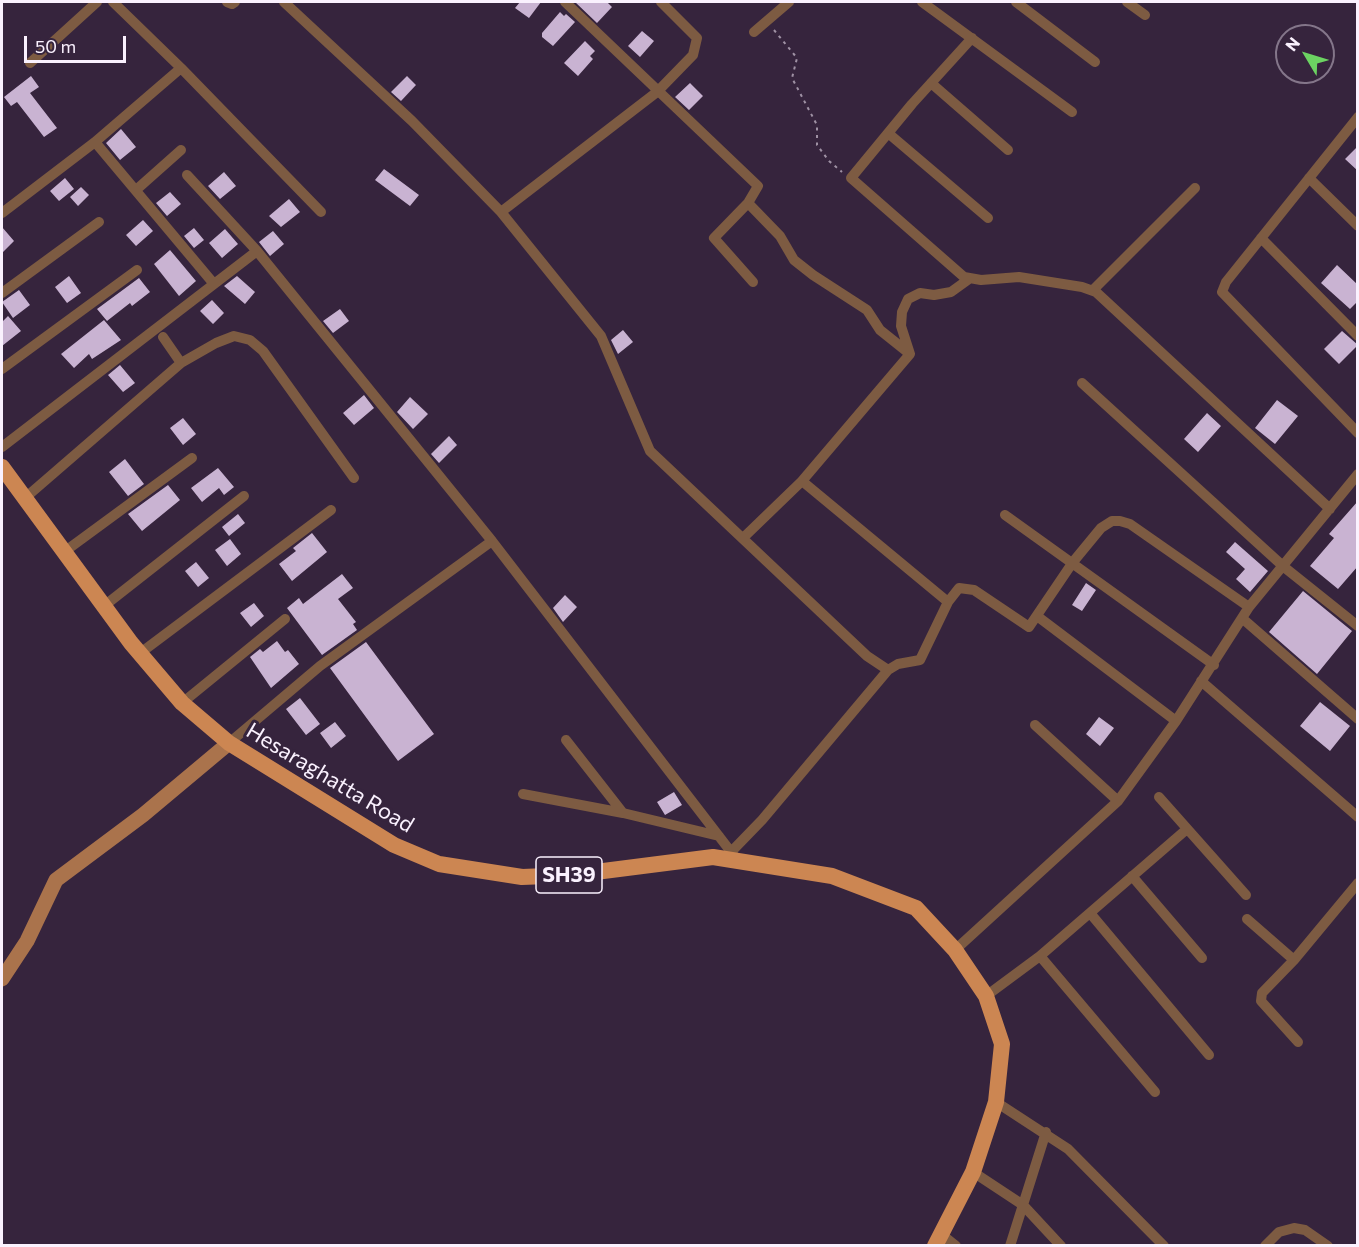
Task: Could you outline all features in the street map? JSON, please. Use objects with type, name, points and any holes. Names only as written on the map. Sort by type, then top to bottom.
[{"type":"main road","name":"Hesaraghatta Road","points":[[2,467],[140,654],[182,703],[229,743],[369,832],[439,864],[522,877],[572,875],[735,856],[832,876],[916,908],[955,950],[986,996],[1002,1044],[996,1102],[973,1172],[938,1240]]},
{"type":"street","points":[[30,63],[96,2]]},
{"type":"street","points":[[113,2],[181,68],[321,212]]},
{"type":"street","points":[[226,2],[232,4],[235,2]]},
{"type":"street","points":[[284,2],[412,121],[501,212],[601,336],[651,451],[867,656],[888,670]]},
{"type":"street","points":[[565,2],[758,186],[748,203],[714,238],[753,282]]},
{"type":"street","points":[[501,212],[657,92],[693,55],[698,45],[698,38],[661,2]]},
{"type":"street","points":[[754,32],[789,2]]},
{"type":"street","points":[[922,2],[1072,112]]},
{"type":"street","points":[[1016,2],[1095,62]]},
{"type":"street","points":[[1127,2],[1145,15]]},
{"type":"street","points":[[972,39],[931,83],[851,178],[969,279],[1019,277],[1093,290],[1330,509]]},
{"type":"street","points":[[2,213],[94,142],[181,68]]},
{"type":"street","points":[[931,83],[1008,150]]},
{"type":"street","points":[[1358,117],[1226,282],[1222,292],[1358,433]]},
{"type":"street","points":[[888,133],[988,218]]},
{"type":"street","points":[[94,142],[214,284]]},
{"type":"street","points":[[136,190],[181,150]]},
{"type":"street","points":[[187,175],[257,251],[492,541],[735,856],[762,820],[888,670],[898,664],[920,660],[954,592],[965,588],[974,590],[1026,628],[1037,616],[1073,562],[1112,521],[1130,524],[1249,607]]},
{"type":"street","points":[[1309,178],[1358,226]]},
{"type":"street","points":[[1093,290],[1195,188]]},
{"type":"street","points":[[748,203],[780,236],[794,260],[867,310],[880,330],[910,354]]},
{"type":"street","points":[[2,293],[99,222]]},
{"type":"street","points":[[1261,238],[1358,336]]},
{"type":"street","points":[[2,447],[257,251]]},
{"type":"street","points":[[2,369],[137,270]]},
{"type":"street","points":[[910,354],[901,326],[902,312],[908,299],[920,293],[934,295],[951,292],[969,279]]},
{"type":"street","points":[[25,498],[181,363],[216,343],[234,336],[250,340],[263,351],[354,478]]},
{"type":"street","points":[[163,337],[181,363]]},
{"type":"street","points":[[743,538],[802,481],[910,354]]},
{"type":"street","points":[[1082,383],[1284,567],[1358,626]]},
{"type":"street","points":[[64,552],[192,458]]},
{"type":"street","points":[[955,950],[1118,801],[1214,665],[1249,607],[1358,474]]},
{"type":"street","points":[[802,481],[948,602]]},
{"type":"street","points":[[104,606],[244,496]]},
{"type":"street","points":[[140,654],[331,510]]},
{"type":"street","points":[[1005,515],[1214,665]]},
{"type":"street","points":[[2,979],[27,941],[56,880],[143,815],[320,666],[492,541]]},
{"type":"street","points":[[1037,616],[1176,721]]},
{"type":"street","points":[[182,703],[285,619]]},
{"type":"street","points":[[1243,619],[1358,719]]},
{"type":"street","points":[[1201,681],[1358,817]]},
{"type":"street","points":[[1035,724],[1118,801]]},
{"type":"street","points":[[566,740],[623,813]]},
{"type":"street","points":[[523,794],[623,813],[719,836]]},
{"type":"street","points":[[1160,796],[1246,895]]},
{"type":"street","points":[[986,996],[1040,956],[1187,829]]},
{"type":"street","points":[[1132,876],[1202,957]]},
{"type":"street","points":[[1298,1042],[1261,1001],[1262,993],[1294,960],[1358,884]]},
{"type":"street","points":[[1090,913],[1209,1055]]},
{"type":"street","points":[[1247,919],[1294,960]]},
{"type":"street","points":[[1040,956],[1155,1092]]},
{"type":"street","points":[[996,1102],[1046,1132],[1068,1149],[1164,1245]]},
{"type":"street","points":[[1010,1245],[1046,1132]]},
{"type":"street","points":[[973,1172],[1023,1205],[1061,1245]]},
{"type":"street","points":[[1265,1245],[1279,1232],[1294,1228],[1305,1230],[1328,1245]]},
{"type":"street","points":[[938,1240],[957,1245]]},
{"type":"path","points":[[767,21],[797,58],[792,78],[817,125],[817,145],[829,161],[851,178]]},
{"type":"building","points":[[520,2],[541,2],[529,18],[515,8]]},
{"type":"building","points":[[575,2],[607,2],[612,7],[597,23]]},
{"type":"building","points":[[560,12],[575,22],[553,46],[542,37],[542,33]]},
{"type":"building","points":[[642,31],[654,41],[640,57],[628,46]]},
{"type":"building","points":[[585,41],[595,51],[590,56],[593,59],[578,76],[564,63]]},
{"type":"building","points":[[31,76],[39,87],[30,93],[57,128],[44,137],[17,102],[11,106],[4,97]]},
{"type":"building","points":[[407,76],[416,85],[401,101],[391,92]]},
{"type":"building","points":[[690,83],[703,96],[689,110],[675,97]]},
{"type":"building","points":[[121,129],[136,147],[120,160],[106,143]]},
{"type":"building","points":[[1358,146],[1358,171],[1345,159]]},
{"type":"building","points":[[384,169],[419,195],[410,206],[375,180]]},
{"type":"building","points":[[224,172],[236,186],[220,199],[208,186]]},
{"type":"building","points":[[65,178],[74,189],[59,201],[50,191]]},
{"type":"building","points":[[81,187],[89,195],[78,206],[70,197]]},
{"type":"building","points":[[170,192],[181,204],[167,216],[156,203]]},
{"type":"building","points":[[289,199],[300,212],[281,227],[269,216]]},
{"type":"building","points":[[143,220],[153,231],[136,246],[126,235]]},
{"type":"building","points":[[2,227],[14,241],[2,253]]},
{"type":"building","points":[[194,228],[204,240],[194,248],[184,236]]},
{"type":"building","points":[[225,229],[238,244],[222,258],[209,243]]},
{"type":"building","points":[[273,231],[284,244],[270,256],[259,242]]},
{"type":"building","points":[[170,250],[196,281],[179,296],[154,264]]},
{"type":"building","points":[[1337,265],[1358,285],[1358,301],[1350,309],[1321,283]]},
{"type":"building","points":[[69,276],[81,293],[67,303],[55,287]]},
{"type":"building","points":[[237,276],[255,292],[245,304],[224,286]]},
{"type":"building","points":[[139,278],[150,292],[132,306],[130,303],[107,321],[97,309]]},
{"type":"building","points":[[19,290],[30,305],[13,318],[2,302]]},
{"type":"building","points":[[212,300],[224,313],[213,324],[200,311]]},
{"type":"building","points":[[340,309],[349,321],[333,333],[323,321]]},
{"type":"building","points":[[8,316],[21,331],[2,346],[2,322]]},
{"type":"building","points":[[104,320],[121,340],[92,359],[89,354],[74,368],[61,354]]},
{"type":"building","points":[[623,330],[633,342],[618,354],[611,340]]},
{"type":"building","points":[[1342,331],[1358,345],[1339,364],[1324,349]]},
{"type":"building","points":[[120,365],[135,383],[123,392],[108,375]]},
{"type":"building","points":[[364,395],[374,408],[354,425],[343,413]]},
{"type":"building","points":[[410,397],[428,414],[413,429],[397,412]]},
{"type":"building","points":[[1277,400],[1298,416],[1275,444],[1255,428]]},
{"type":"building","points":[[1207,413],[1221,426],[1198,452],[1184,439]]},
{"type":"building","points":[[183,418],[196,434],[183,445],[170,428]]},
{"type":"building","points":[[449,436],[457,445],[439,463],[431,454]]},
{"type":"building","points":[[125,459],[144,484],[128,496],[109,472]]},
{"type":"building","points":[[218,468],[234,487],[224,495],[219,488],[202,502],[191,488]]},
{"type":"building","points":[[168,485],[180,500],[142,531],[128,514]]},
{"type":"building","points":[[1358,501],[1358,566],[1338,589],[1310,566],[1334,538],[1329,534]]},
{"type":"building","points":[[238,514],[245,523],[229,536],[222,527]]},
{"type":"building","points":[[312,533],[327,552],[292,581],[279,564],[296,551],[293,548]]},
{"type":"building","points":[[230,539],[241,554],[227,566],[215,550]]},
{"type":"building","points":[[1235,542],[1268,571],[1250,592],[1236,579],[1245,569],[1226,552]]},
{"type":"building","points":[[196,562],[209,578],[198,587],[185,571]]},
{"type":"building","points":[[342,574],[353,588],[338,599],[356,622],[353,624],[357,630],[322,655],[287,608],[299,598],[303,604]]},
{"type":"building","points":[[1086,583],[1096,590],[1082,611],[1072,605]]},
{"type":"building","points":[[1303,591],[1352,631],[1317,674],[1269,632]]},
{"type":"building","points":[[565,595],[577,607],[563,622],[553,608]]},
{"type":"building","points":[[254,603],[264,616],[251,627],[240,613]]},
{"type":"building","points":[[277,641],[285,652],[288,650],[299,664],[271,688],[250,657],[260,649],[263,652]]},
{"type":"building","points":[[366,642],[434,734],[398,761],[330,668]]},
{"type":"building","points":[[300,698],[320,724],[306,735],[286,709]]},
{"type":"building","points":[[1320,702],[1350,726],[1330,751],[1300,726]]},
{"type":"building","points":[[1099,717],[1114,728],[1100,746],[1086,734]]},
{"type":"building","points":[[335,722],[346,736],[331,748],[320,733]]},
{"type":"building","points":[[674,792],[682,805],[665,815],[657,802]]}]
